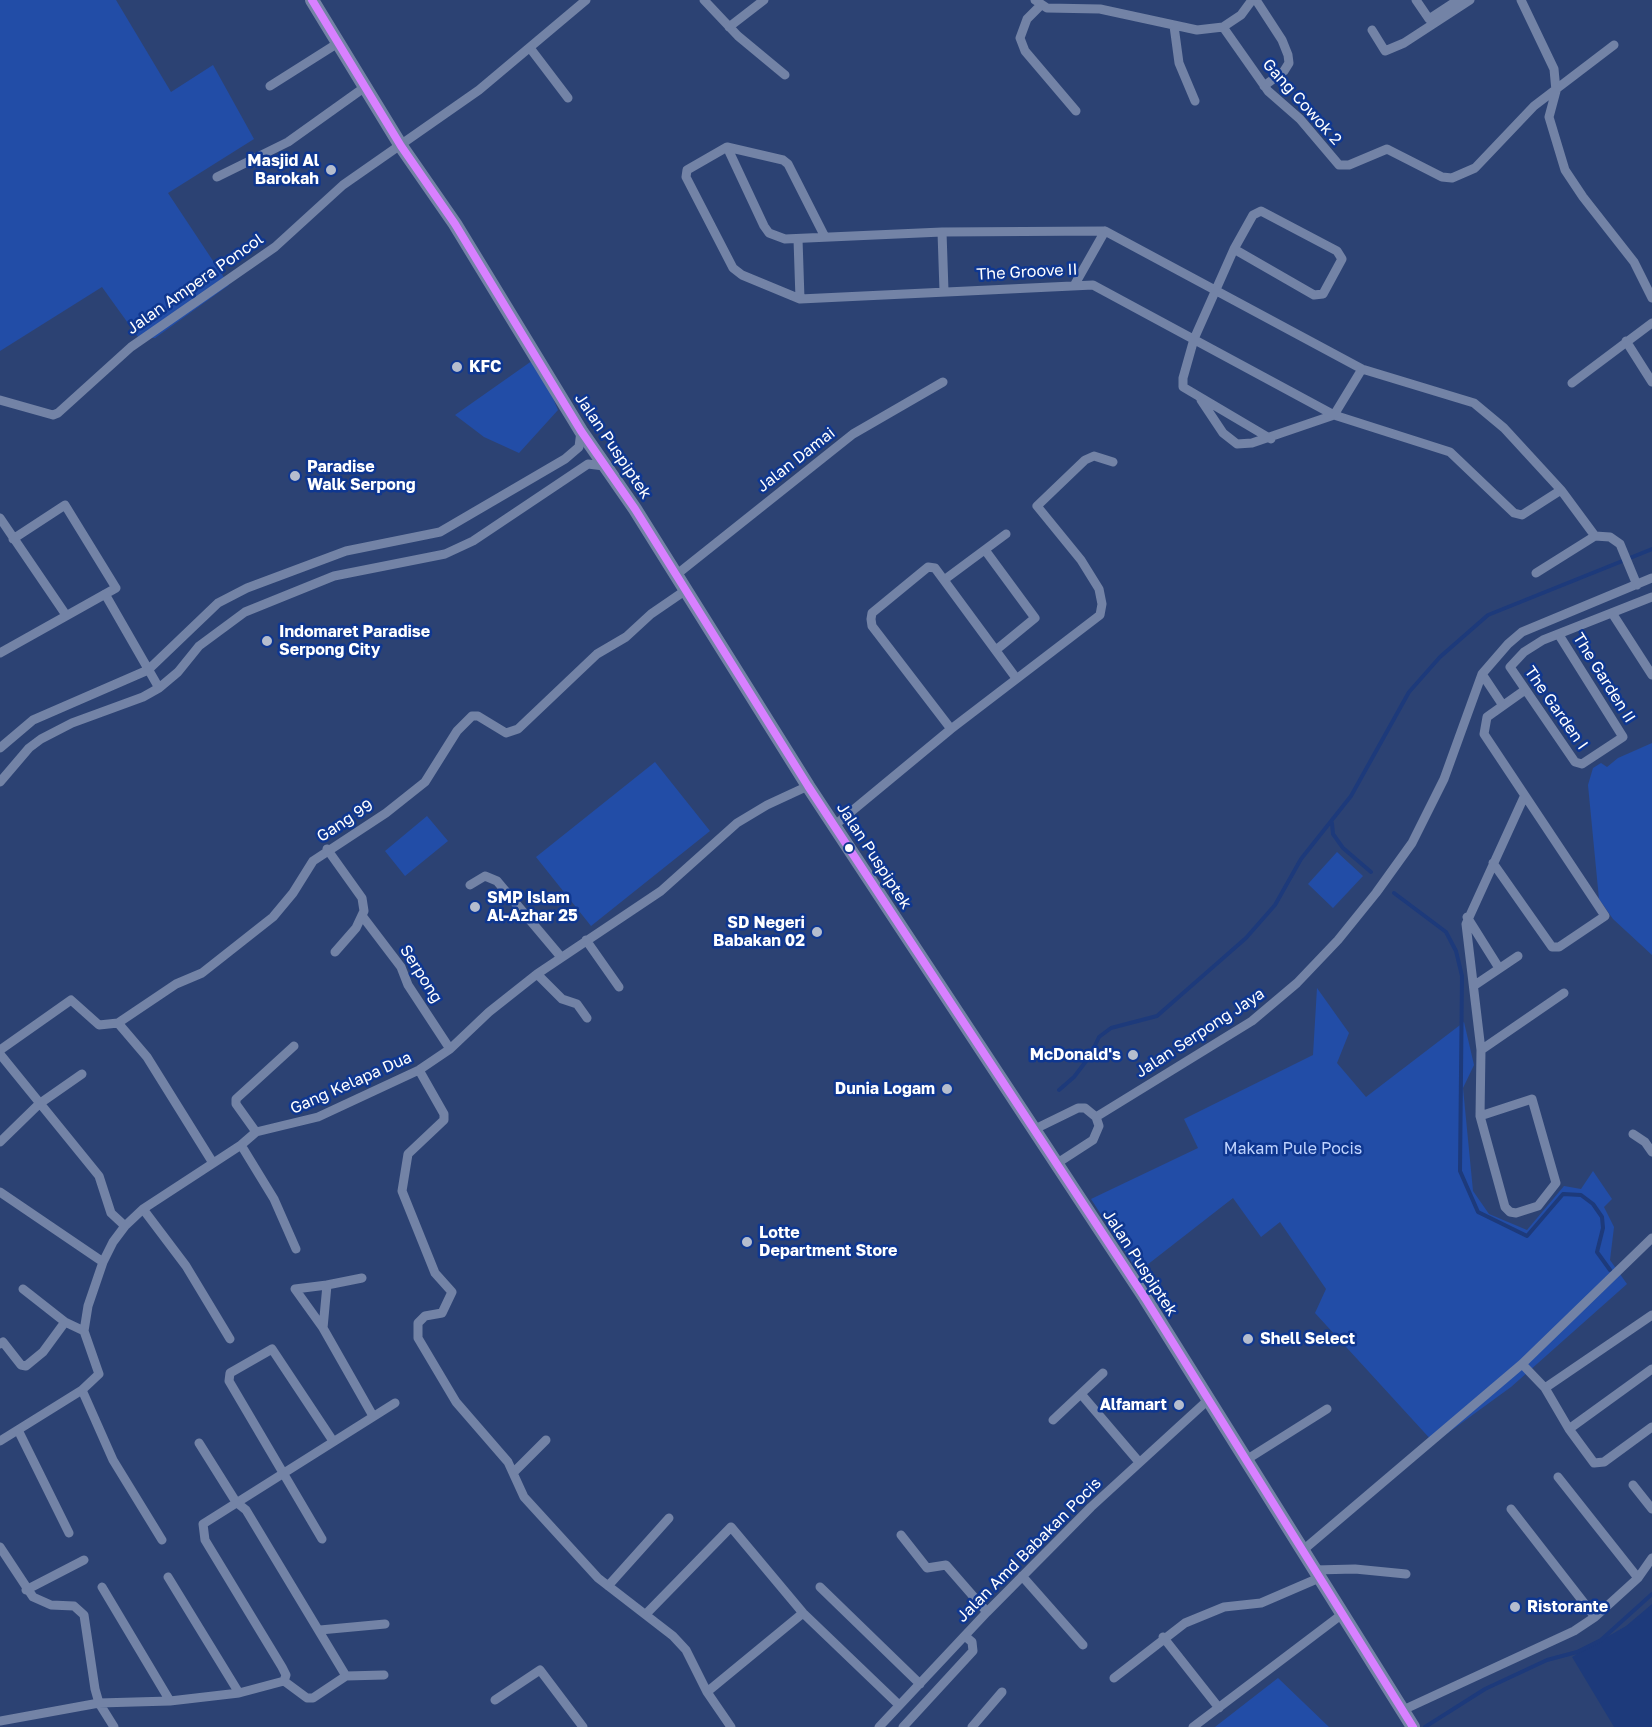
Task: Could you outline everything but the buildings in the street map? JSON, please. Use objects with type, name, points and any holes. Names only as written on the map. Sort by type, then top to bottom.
[{"type":"main road","name":"Jalan Puspiptek","points":[[312,0],[401,146],[455,224],[581,431],[676,574],[808,786],[1208,1400],[1413,1727]]},
{"type":"street","points":[[401,146],[479,90],[586,0]]},
{"type":"street","points":[[704,0],[729,27],[785,75]]},
{"type":"street","points":[[729,27],[764,0]]},
{"type":"street","points":[[1076,111],[1025,51],[1020,38],[1027,19],[1038,2],[1057,9],[1075,7],[1100,9],[1197,30],[1222,27],[1241,15],[1254,0],[1288,55],[1289,63],[1284,71],[1264,86]]},
{"type":"street","points":[[1416,0],[1429,19],[1458,0]]},
{"type":"street","points":[[1372,30],[1385,51],[1423,31],[1470,0]]},
{"type":"street","points":[[1521,0],[1554,69],[1556,87],[1549,117],[1565,170],[1583,197],[1634,262],[1652,298]]},
{"type":"street","points":[[1174,26],[1179,63],[1195,101]]},
{"type":"street","name":"Gang Cowok 2","points":[[1222,27],[1264,86],[1279,103],[1300,120],[1339,165],[1348,165],[1387,149],[1442,177],[1463,175],[1486,158],[1534,106],[1556,87]]},
{"type":"street","points":[[270,86],[338,43]]},
{"type":"street","points":[[1556,87],[1614,45]]},
{"type":"street","points":[[530,48],[568,98]]},
{"type":"street","points":[[217,177],[288,142],[365,87]]},
{"type":"street","name":"Jalan Ampera Poncol","points":[[0,400],[53,415],[58,413],[131,347],[275,247],[343,185],[401,146]]},
{"type":"street","points":[[727,147],[776,158],[788,164],[825,237]]},
{"type":"street","points":[[727,147],[769,233],[785,239],[942,231],[1105,231],[1362,369],[1474,403],[1504,428],[1561,490],[1595,536]]},
{"type":"street","name":"The Groove II","points":[[727,147],[691,166],[686,177],[733,268],[742,275],[800,298],[1093,285],[1334,416],[1450,452],[1514,513],[1522,515],[1561,490]]},
{"type":"street","points":[[1234,249],[1314,295],[1323,294],[1342,259],[1337,251],[1261,211],[1253,215],[1234,249],[1217,292],[1194,339],[1182,383],[1186,391],[1271,439]]},
{"type":"street","points":[[942,231],[944,291]]},
{"type":"street","points":[[1075,284],[1105,231]]},
{"type":"street","points":[[798,239],[800,298]]},
{"type":"street","points":[[1572,383],[1652,323]]},
{"type":"street","points":[[1626,341],[1652,382]]},
{"type":"street","points":[[1200,398],[1223,433],[1237,444],[1271,439],[1334,416],[1362,369]]},
{"type":"street","name":"Jalan Damai","points":[[676,574],[853,434],[943,382]]},
{"type":"street","points":[[0,748],[33,720],[148,670],[218,603],[247,588],[346,551],[423,538],[460,523],[574,452],[581,441],[581,431]]},
{"type":"street","points":[[835,825],[951,729],[1102,612],[1099,589],[1075,552],[1038,509],[1037,504],[1090,457],[1113,462]]},
{"type":"street","points":[[0,782],[29,748],[42,739],[72,723],[143,697],[159,688],[178,672],[199,646],[245,612],[334,576],[445,554],[473,541],[588,464],[604,466]]},
{"type":"street","points":[[0,653],[116,588],[65,506],[13,539]]},
{"type":"street","points":[[0,518],[66,615]]},
{"type":"street","points":[[944,580],[1006,534]]},
{"type":"street","points":[[1536,573],[1595,536],[1610,537],[1620,544],[1637,585]]},
{"type":"street","points":[[985,550],[1035,618],[996,650]]},
{"type":"street","points":[[328,558],[334,576]]},
{"type":"street","points":[[951,729],[872,626],[871,616],[928,567],[935,568],[1017,678]]},
{"type":"street","name":"Jalan Serpong Jaya","points":[[1096,1117],[1252,1021],[1297,983],[1345,931],[1412,843],[1444,779],[1482,674],[1522,632],[1652,578]]},
{"type":"street","name":"Gang 99","points":[[118,1023],[176,984],[202,973],[273,917],[293,893],[313,861],[327,849],[386,813],[425,782],[457,731],[472,716],[478,716],[506,733],[518,729],[597,654],[626,637],[651,614],[686,590]]},
{"type":"street","points":[[105,594],[159,688]]},
{"type":"street","name":"The Garden I","points":[[1623,736],[1582,764],[1578,764],[1510,667],[1524,652],[1559,634],[1652,597]]},
{"type":"street","points":[[1612,613],[1652,675]]},
{"type":"street","name":"The Garden II","points":[[1559,634],[1623,736]]},
{"type":"street","points":[[1482,674],[1502,704]]},
{"type":"street","points":[[1492,863],[1552,947],[1559,947],[1605,916],[1484,734],[1487,717],[1502,704],[1525,690]]},
{"type":"street","name":"Gang Kelapa Dua","points":[[84,1331],[88,1306],[103,1262],[125,1226],[144,1209],[241,1145],[256,1132],[318,1117],[419,1070],[450,1049],[489,1012],[537,974],[660,891],[737,823],[767,805],[808,786]]},
{"type":"street","points":[[1480,1116],[1532,1099],[1556,1183],[1538,1206],[1516,1213],[1505,1207],[1480,1116],[1481,1050],[1467,917],[1524,797]]},
{"type":"street","points":[[327,849],[362,898],[363,917],[335,952]]},
{"type":"street","points":[[470,885],[485,876],[496,881],[561,957]]},
{"type":"street","name":"Serpong","points":[[363,917],[401,967],[408,985],[450,1049]]},
{"type":"street","points":[[1467,917],[1499,969]]},
{"type":"street","points":[[586,940],[619,987]]},
{"type":"street","points":[[1475,985],[1518,956]]},
{"type":"street","points":[[537,974],[562,999],[577,1004],[587,1018]]},
{"type":"street","points":[[1481,1050],[1564,993]]},
{"type":"street","points":[[125,1226],[111,1214],[99,1176],[39,1104],[0,1052],[73,1000],[99,1024],[118,1023],[147,1056],[213,1163]]},
{"type":"street","points":[[256,1132],[236,1104],[236,1098],[294,1046]]},
{"type":"street","points":[[419,1070],[444,1114],[444,1120],[408,1154],[402,1191],[435,1273],[452,1292],[442,1313],[425,1316],[418,1323],[416,1331],[456,1402],[514,1472],[524,1497],[608,1586],[647,1613],[686,1650],[707,1692],[731,1727]]},
{"type":"street","points":[[0,1142],[39,1104],[82,1074]]},
{"type":"street","points":[[1033,1130],[1078,1108],[1085,1108],[1096,1117],[1099,1126],[1093,1140],[1056,1164]]},
{"type":"street","points":[[1633,1134],[1645,1142],[1652,1152]]},
{"type":"street","points":[[241,1145],[274,1199],[296,1249]]},
{"type":"street","points":[[0,1192],[103,1262]]},
{"type":"street","points":[[144,1209],[186,1266],[230,1339]]},
{"type":"street","points":[[1302,1551],[1522,1364],[1652,1238]]},
{"type":"street","points":[[362,1278],[296,1289],[323,1328],[373,1416]]},
{"type":"street","points":[[323,1328],[327,1285]]},
{"type":"street","points":[[0,1441],[82,1390],[96,1378],[100,1370],[84,1331],[64,1322],[23,1288]]},
{"type":"street","points":[[1545,1388],[1652,1315]]},
{"type":"street","points":[[1,1342],[21,1365],[26,1366],[43,1352],[64,1322]]},
{"type":"street","points":[[322,1539],[229,1381],[231,1373],[272,1349],[333,1442]]},
{"type":"street","points":[[1522,1364],[1545,1388],[1569,1429],[1592,1461],[1597,1464],[1652,1426]]},
{"type":"street","points":[[1569,1429],[1652,1369]]},
{"type":"street","points":[[1053,1420],[1103,1373]]},
{"type":"street","points":[[82,1390],[114,1460],[162,1540]]},
{"type":"street","points":[[1081,1394],[1139,1462]]},
{"type":"street","name":"Jalan Amd Babakan Pocis","points":[[879,1727],[1022,1576],[1139,1462],[1208,1400]]},
{"type":"street","points":[[284,1681],[285,1675],[282,1668],[202,1534],[203,1524],[395,1403]]},
{"type":"street","points":[[1246,1460],[1328,1409]]},
{"type":"street","points":[[18,1430],[69,1533]]},
{"type":"street","points":[[514,1472],[546,1440]]},
{"type":"street","points":[[199,1443],[236,1502],[246,1510],[346,1676]]},
{"type":"street","points":[[1558,1476],[1638,1578]]},
{"type":"street","points":[[1633,1485],[1652,1509]]},
{"type":"street","points":[[1511,1509],[1595,1617]]},
{"type":"street","points":[[608,1586],[669,1518]]},
{"type":"street","points":[[647,1613],[731,1527],[803,1613],[899,1705]]},
{"type":"street","points":[[901,1535],[927,1568],[946,1565],[987,1612]]},
{"type":"street","points":[[0,1547],[26,1590],[40,1602],[74,1606],[84,1616],[99,1703],[114,1727]]},
{"type":"street","points":[[1403,1710],[1574,1631],[1595,1617],[1638,1578],[1652,1558]]},
{"type":"street","points":[[26,1590],[84,1560]]},
{"type":"street","points":[[1114,1678],[1163,1637],[1185,1623],[1224,1607],[1261,1603],[1317,1574],[1355,1569],[1406,1574]]},
{"type":"street","points":[[1022,1576],[1083,1645]]},
{"type":"street","points":[[168,1577],[239,1693]]},
{"type":"street","points":[[102,1587],[170,1701]]},
{"type":"street","points":[[820,1587],[920,1684]]},
{"type":"street","points":[[707,1692],[803,1613]]},
{"type":"street","points":[[1192,1727],[1341,1615]]},
{"type":"street","points":[[320,1630],[385,1624]]},
{"type":"street","points":[[903,1727],[973,1651],[972,1642],[965,1636]]},
{"type":"street","points":[[1163,1637],[1219,1707]]},
{"type":"street","points":[[495,1700],[540,1670],[583,1727]]},
{"type":"street","points":[[284,1681],[307,1698],[313,1698],[346,1676],[384,1675]]},
{"type":"street","points":[[0,1721],[99,1703],[170,1701],[239,1693],[284,1681]]},
{"type":"street","points":[[972,1727],[1002,1692]]},
{"type":"green space","points":[[0,0],[116,0],[171,92],[213,65],[254,139],[168,193],[229,285],[155,338],[138,337],[102,287],[0,351]]},
{"type":"green space","points":[[536,358],[558,410],[519,453],[484,437],[455,415]]},
{"type":"green space","points":[[1652,743],[1652,955],[1613,919],[1599,899],[1588,785],[1593,768],[1601,763],[1607,767],[1618,758]]},
{"type":"green space","points":[[655,762],[710,831],[591,926],[536,857]]},
{"type":"green space","points":[[427,816],[448,841],[405,876],[385,851]]},
{"type":"green space","points":[[1337,852],[1363,876],[1333,908],[1308,884]]},
{"type":"green space","name":"Makam Pule Pocis","points":[[1317,988],[1349,1033],[1337,1063],[1366,1097],[1464,1022],[1474,1065],[1463,1088],[1473,1191],[1489,1214],[1527,1230],[1564,1186],[1581,1189],[1593,1171],[1612,1199],[1604,1207],[1614,1227],[1610,1260],[1627,1284],[1511,1387],[1434,1443],[1315,1313],[1326,1289],[1280,1222],[1261,1237],[1233,1198],[1138,1272],[1091,1199],[1198,1148],[1184,1119],[1313,1055]]},
{"type":"green space","points":[[1278,1678],[1329,1727],[1215,1727]]},
{"type":"shaded area","points":[[1652,1604],[1652,1727],[1614,1727],[1572,1657],[1626,1626]]},
{"type":"waterway","points":[[1059,1090],[1074,1077],[1090,1056],[1099,1037],[1111,1028],[1157,1016],[1246,938],[1275,905],[1301,859],[1351,796],[1409,692],[1440,657],[1488,615],[1652,549]]},
{"type":"waterway","points":[[1332,823],[1333,834],[1343,848],[1371,872]]},
{"type":"waterway","points":[[1394,893],[1446,932],[1456,951],[1462,976],[1460,1171],[1478,1212],[1527,1236],[1563,1194],[1581,1195],[1593,1204],[1602,1217],[1603,1228],[1597,1252],[1610,1270]]},
{"type":"waterway","points":[[1425,1727],[1485,1689],[1547,1660],[1577,1652],[1601,1640],[1652,1594]]},
{"type":"transit line","points":[[312,0],[401,146],[455,224],[581,431],[635,509],[808,786],[1145,1298],[1413,1727]]},
{"type":"place","name":"Masjid Al Barokah","points":[[331,170]]},
{"type":"place","name":"KFC","points":[[457,367]]},
{"type":"place","name":"Paradise Walk Serpong","points":[[295,476]]},
{"type":"place","name":"Indomaret Paradise Serpong City","points":[[267,641]]},
{"type":"place","name":"SMP Islam Al-Azhar 25","points":[[475,907]]},
{"type":"place","name":"SD Negeri Babakan 02","points":[[817,932]]},
{"type":"place","name":"McDonald's","points":[[1133,1055]]},
{"type":"place","name":"Dunia Logam","points":[[947,1089]]},
{"type":"place","name":"Lotte Department Store","points":[[747,1242]]},
{"type":"place","name":"Shell Select","points":[[1248,1339]]},
{"type":"place","name":"Alfamart","points":[[1179,1405]]},
{"type":"place","name":"Ristorante","points":[[1515,1607]]}]
